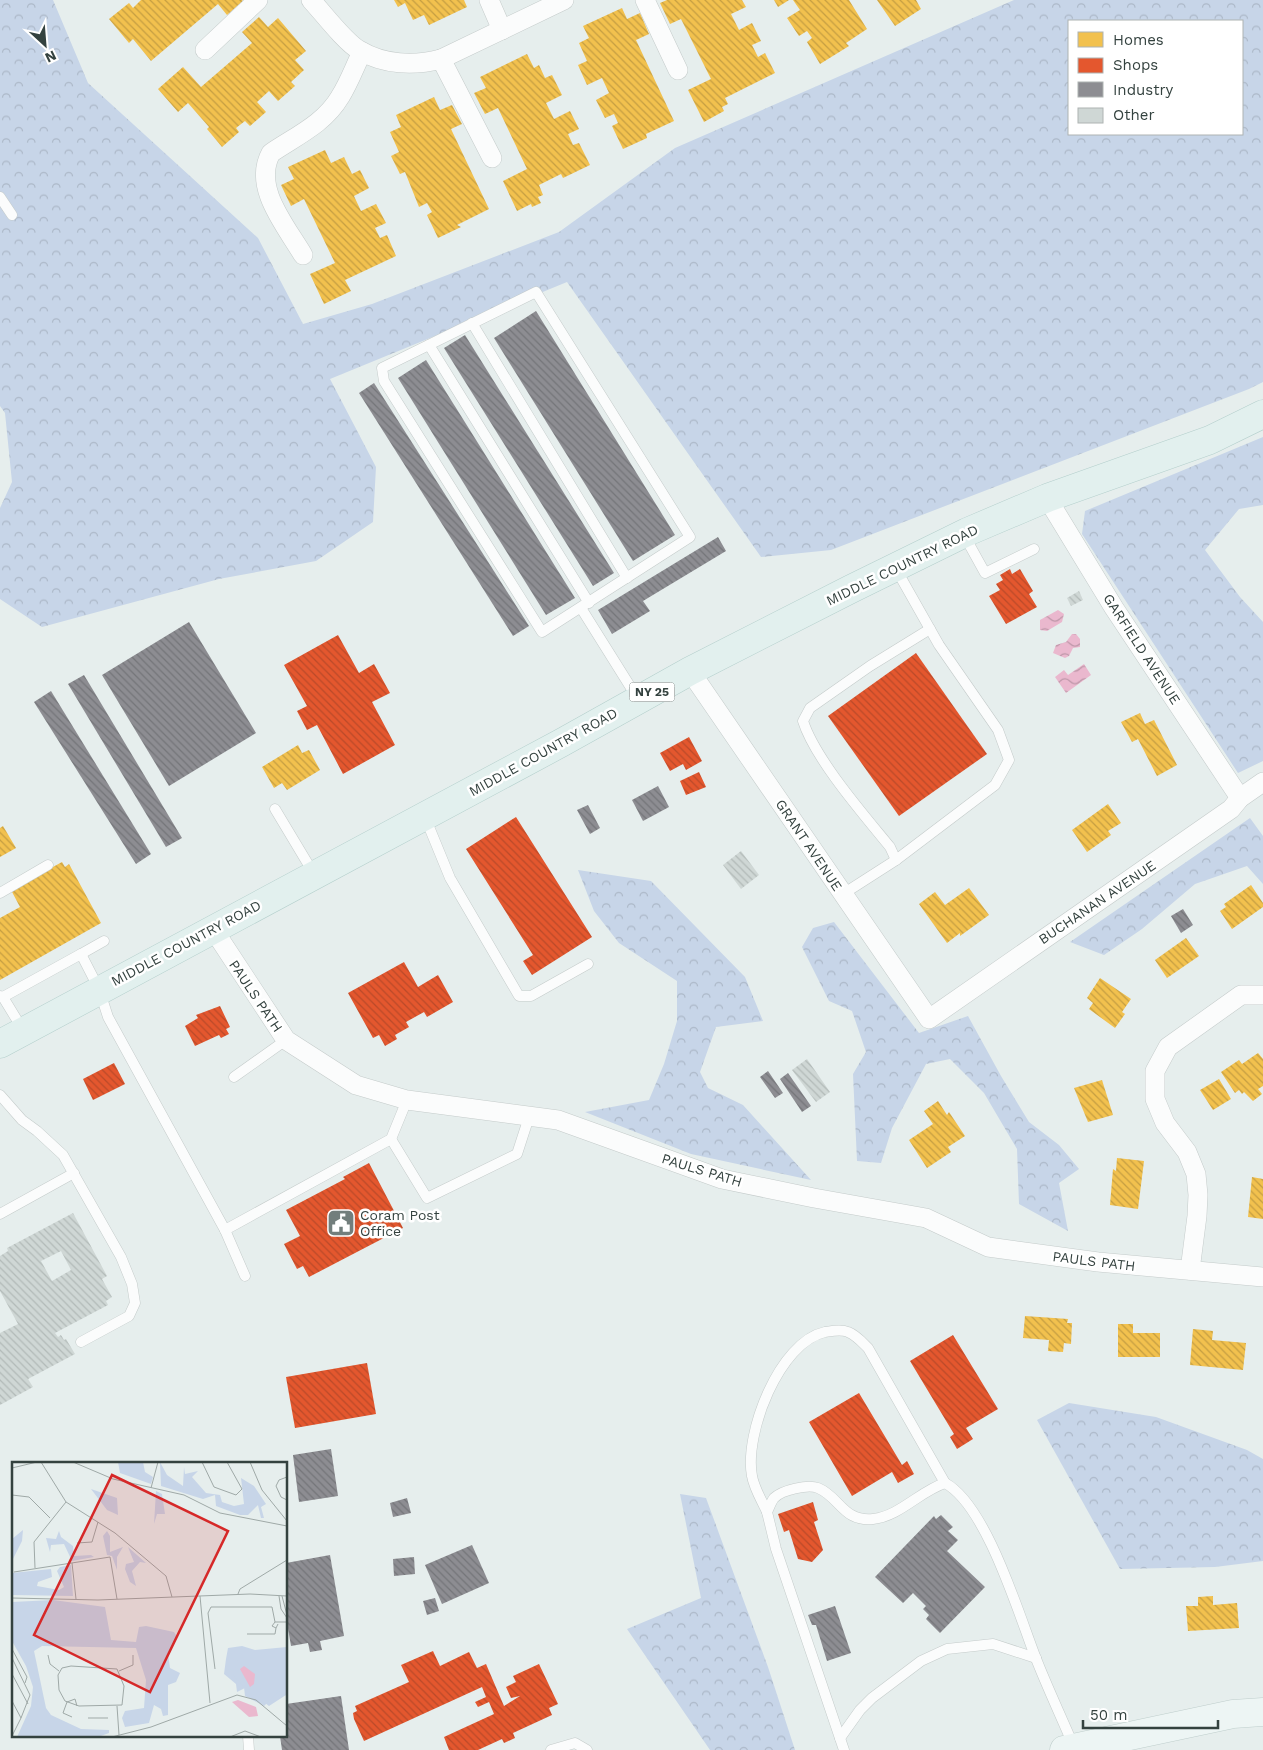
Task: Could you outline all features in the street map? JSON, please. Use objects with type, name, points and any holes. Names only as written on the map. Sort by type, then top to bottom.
[{"type":"main road","name":"MIDDLE COUNTRY ROAD","points":[[0,1044],[425,816],[690,671],[895,568],[964,534],[1047,498],[1210,440],[1263,414]]},
{"type":"main road","points":[[1069,1749],[1233,1714],[1263,1712]]},
{"type":"street","points":[[206,50],[258,0]]},
{"type":"street","points":[[311,0],[362,52],[383,62],[421,62],[441,59],[564,0]]},
{"type":"street","points":[[488,0],[502,30]]},
{"type":"street","points":[[645,0],[678,70]]},
{"type":"street","points":[[304,255],[265,186],[266,160],[270,153],[308,129],[329,112],[340,97],[362,52]]},
{"type":"street","points":[[441,59],[492,158]]},
{"type":"street","name":"GARFIELD AVENUE","points":[[1047,498],[1114,608],[1240,798]]},
{"type":"street","name":"GRANT AVENUE","points":[[690,671],[929,1019]]},
{"type":"street","name":"BUCHANAN AVENUE","points":[[929,1019],[1231,809],[1240,798],[1263,782]]},
{"type":"street","name":"PAULS PATH","points":[[213,929],[286,1040],[356,1085],[407,1100],[558,1120],[722,1179],[926,1218],[988,1247],[1098,1262],[1263,1278]]},
{"type":"street","points":[[1190,1270],[1197,1216],[1198,1194],[1196,1174],[1187,1152],[1164,1123],[1155,1099],[1155,1071],[1168,1047],[1241,995],[1263,996]]},
{"type":"lane","points":[[0,197],[12,215]]},
{"type":"lane","points":[[536,292],[690,537],[542,632],[384,381],[382,368],[472,324],[536,292]]},
{"type":"lane","points":[[472,324],[627,578]]},
{"type":"lane","points":[[429,345],[585,605],[638,700]]},
{"type":"lane","points":[[964,534],[985,573],[1034,548]]},
{"type":"lane","points":[[843,894],[896,860],[995,785],[1009,760],[998,730],[930,629],[895,568]]},
{"type":"lane","points":[[896,860],[890,847],[824,760],[807,732],[804,721],[810,708],[870,666],[930,629]]},
{"type":"lane","points":[[274,809],[314,875]]},
{"type":"lane","points":[[425,816],[450,878],[519,996],[531,996],[588,964]]},
{"type":"lane","points":[[0,893],[48,865]]},
{"type":"lane","points":[[24,1031],[2,997],[104,941]]},
{"type":"lane","points":[[81,954],[100,989],[108,1017],[224,1230],[245,1276]]},
{"type":"lane","points":[[234,1077],[286,1040]]},
{"type":"lane","points":[[0,1095],[22,1120],[37,1130],[63,1155],[121,1257],[132,1284],[135,1303],[129,1316],[81,1342]]},
{"type":"lane","points":[[224,1230],[391,1139],[407,1100]]},
{"type":"lane","points":[[391,1139],[427,1198],[517,1154],[529,1117]]},
{"type":"lane","points":[[0,1214],[74,1173]]},
{"type":"lane","points":[[844,1750],[776,1549],[767,1512],[752,1476],[753,1446],[762,1406],[790,1354],[805,1340],[834,1330],[846,1331],[857,1337],[868,1348],[945,1483],[956,1489],[983,1528],[998,1557],[1069,1749]]},
{"type":"lane","points":[[767,1512],[774,1498],[792,1488],[817,1488],[854,1518],[874,1519],[892,1512],[932,1487],[945,1483]]},
{"type":"lane","points":[[840,1738],[872,1698],[921,1661],[947,1649],[993,1644],[1036,1658]]},
{"type":"lane","points":[[551,1750],[564,1744],[575,1743],[587,1750]]},
{"type":"green space","points":[[0,0],[53,0],[88,83],[258,238],[303,324],[372,304],[559,232],[675,148],[1014,0],[1263,0],[1263,382],[831,550],[761,557],[567,282],[330,379],[376,467],[373,522],[316,561],[219,579],[42,627],[0,599],[0,508],[12,482],[5,413],[0,406]]},
{"type":"green space","points":[[1263,437],[1263,505],[1239,509],[1205,550],[1240,597],[1263,622],[1263,761],[1238,773],[1082,534],[1085,511]]},
{"type":"green space","points":[[1250,818],[1263,836],[1263,884],[1247,866],[1195,884],[1142,929],[1104,955],[1070,942]]},
{"type":"green space","points":[[578,870],[651,881],[745,977],[763,1021],[716,1027],[700,1072],[708,1088],[743,1105],[811,1180],[691,1154],[585,1112],[649,1100],[664,1064],[677,1021],[677,981],[619,943],[594,911]]},
{"type":"green space","points":[[834,922],[919,1033],[968,1016],[1029,1122],[1059,1145],[1079,1169],[1059,1183],[1068,1231],[1019,1204],[1017,1149],[984,1093],[950,1059],[926,1064],[892,1128],[881,1163],[857,1161],[853,1074],[866,1052],[852,1011],[829,1001],[802,947],[813,928]]},
{"type":"green space","points":[[1069,1403],[1156,1417],[1247,1450],[1263,1459],[1263,1561],[1215,1567],[1120,1569],[1037,1420]]},
{"type":"green space","points":[[680,1494],[706,1498],[768,1667],[795,1750],[710,1750],[627,1629],[701,1598]]},
{"type":"water","points":[[1058,610],[1064,614],[1062,622],[1047,631],[1040,630],[1040,620]]},
{"type":"water","points":[[1072,634],[1076,634],[1080,639],[1080,647],[1073,648],[1069,656],[1065,658],[1053,653],[1056,645],[1066,642]]},
{"type":"water","points":[[1084,664],[1091,675],[1066,693],[1055,677],[1064,670],[1068,675]]},
{"type":"building: Homes","points":[[141,0],[243,1],[227,15],[218,4],[151,61],[133,39],[129,43],[109,19],[129,3],[133,8]]},
{"type":"building: Homes","points":[[394,0],[464,0],[467,7],[429,25],[424,15],[413,20],[405,3],[398,7]]},
{"type":"building: Homes","points":[[667,0],[742,0],[746,7],[731,14],[739,30],[752,23],[761,41],[752,45],[758,57],[765,53],[775,73],[725,98],[728,104],[722,107],[724,111],[704,122],[688,90],[711,79],[681,19],[670,24],[660,3]]},
{"type":"building: Homes","points":[[774,0],[789,0],[778,7]]},
{"type":"building: Homes","points":[[793,0],[849,0],[867,29],[846,43],[849,46],[820,64],[807,42],[812,38],[807,31],[799,36],[787,18],[800,10]]},
{"type":"building: Homes","points":[[877,0],[916,0],[921,9],[895,26]]},
{"type":"building: Homes","points":[[622,8],[627,19],[640,13],[649,34],[636,40],[674,121],[646,134],[647,138],[623,149],[612,126],[618,123],[614,114],[605,118],[596,100],[609,93],[602,78],[587,85],[578,65],[587,61],[579,43],[589,38],[583,26]]},
{"type":"building: Homes","points":[[259,17],[268,27],[278,18],[306,51],[295,60],[304,70],[291,82],[295,86],[278,101],[269,91],[257,102],[266,112],[250,126],[245,121],[236,128],[239,132],[222,147],[207,129],[209,127],[188,103],[178,112],[158,89],[183,67],[201,87],[252,43],[242,32]]},
{"type":"building: Homes","points":[[527,54],[534,68],[539,65],[545,78],[552,75],[562,95],[546,103],[554,119],[570,111],[579,129],[568,134],[573,145],[579,143],[590,165],[563,178],[561,174],[539,185],[543,195],[538,197],[541,203],[532,207],[531,204],[517,211],[503,181],[527,169],[498,108],[485,114],[474,93],[486,88],[480,77]]},
{"type":"building: Homes","points":[[434,97],[440,110],[452,105],[462,124],[451,129],[489,209],[457,225],[461,227],[438,238],[427,215],[432,212],[427,203],[419,207],[405,172],[400,174],[391,156],[399,152],[390,132],[401,127],[396,115]]},
{"type":"building: Homes","points":[[325,150],[331,163],[344,157],[352,174],[360,170],[369,188],[354,196],[361,211],[376,204],[386,223],[375,228],[380,238],[387,235],[396,256],[345,280],[351,291],[324,304],[310,274],[335,263],[304,199],[291,206],[281,185],[294,179],[288,167]]},
{"type":"building: Homes","points":[[1140,713],[1145,724],[1154,720],[1177,765],[1157,776],[1138,739],[1132,742],[1121,722]]},
{"type":"building: Homes","points":[[298,745],[302,753],[309,750],[320,770],[287,790],[282,783],[274,788],[262,767]]},
{"type":"building: Homes","points":[[1108,804],[1121,823],[1108,831],[1111,835],[1087,852],[1072,830]]},
{"type":"building: Homes","points":[[3,826],[16,848],[0,857],[0,828]]},
{"type":"building: Homes","points":[[62,862],[65,867],[69,864],[101,923],[0,980],[0,918],[20,907],[11,890]]},
{"type":"building: Homes","points":[[1251,885],[1263,903],[1263,907],[1232,929],[1220,911],[1226,907],[1224,904]]},
{"type":"building: Homes","points":[[969,888],[989,915],[947,943],[919,904],[935,892],[945,905]]},
{"type":"building: Homes","points":[[1186,938],[1199,956],[1167,978],[1155,960]]},
{"type":"building: Homes","points":[[1100,978],[1131,999],[1122,1012],[1125,1014],[1115,1028],[1089,1009],[1093,1003],[1087,998]]},
{"type":"building: Homes","points":[[1258,1053],[1263,1059],[1263,1086],[1258,1089],[1262,1094],[1253,1101],[1244,1092],[1242,1094],[1239,1090],[1235,1093],[1221,1072],[1239,1060],[1242,1064]]},
{"type":"building: Homes","points":[[1219,1079],[1231,1099],[1213,1110],[1200,1090]]},
{"type":"building: Homes","points":[[1102,1080],[1113,1115],[1088,1122],[1074,1088]]},
{"type":"building: Homes","points":[[938,1101],[947,1115],[949,1112],[965,1136],[948,1147],[951,1152],[927,1168],[909,1140],[933,1124],[924,1111]]},
{"type":"building: Homes","points":[[1117,1158],[1144,1161],[1138,1209],[1110,1205],[1113,1169],[1116,1171]]},
{"type":"building: Homes","points":[[1252,1177],[1263,1179],[1263,1219],[1248,1217]]},
{"type":"building: Homes","points":[[1025,1316],[1068,1319],[1067,1323],[1072,1323],[1071,1344],[1064,1343],[1063,1352],[1048,1351],[1049,1340],[1023,1338]]},
{"type":"building: Homes","points":[[1118,1324],[1133,1324],[1133,1333],[1160,1333],[1160,1357],[1118,1357]]},
{"type":"building: Homes","points":[[1193,1329],[1213,1331],[1212,1340],[1246,1343],[1243,1370],[1190,1365]]},
{"type":"building: Homes","points":[[1213,1596],[1213,1605],[1237,1603],[1239,1628],[1188,1631],[1186,1606],[1198,1606],[1198,1597]]},
{"type":"building: Shops","points":[[1010,569],[1012,574],[1020,569],[1033,591],[1029,594],[1037,607],[1006,624],[989,596],[1000,590],[996,584],[1003,580],[1000,575]]},
{"type":"building: Shops","points":[[338,635],[359,673],[374,664],[390,693],[372,702],[395,745],[343,774],[317,725],[307,730],[297,711],[307,706],[284,665]]},
{"type":"building: Shops","points":[[916,653],[987,754],[899,816],[828,716]]},
{"type":"building: Shops","points":[[689,737],[702,761],[686,770],[683,764],[670,771],[660,753]]},
{"type":"building: Shops","points":[[699,772],[706,787],[686,795],[680,781]]},
{"type":"building: Shops","points":[[516,817],[592,937],[532,975],[523,961],[533,955],[466,849]]},
{"type":"building: Shops","points":[[404,962],[418,987],[438,975],[453,1002],[427,1017],[424,1012],[406,1022],[409,1027],[395,1035],[397,1039],[385,1046],[379,1035],[373,1038],[348,993]]},
{"type":"building: Shops","points":[[220,1006],[230,1027],[226,1029],[229,1034],[221,1038],[219,1035],[195,1046],[185,1026],[198,1018],[196,1015]]},
{"type":"building: Shops","points":[[114,1063],[125,1084],[93,1100],[83,1079]]},
{"type":"building: Shops","points":[[369,1163],[403,1228],[309,1277],[303,1266],[297,1269],[284,1244],[300,1236],[286,1210],[345,1179],[343,1177]]},
{"type":"building: Shops","points":[[953,1335],[998,1409],[966,1428],[973,1439],[957,1449],[950,1437],[954,1434],[910,1361]]},
{"type":"building: Shops","points":[[367,1363],[376,1414],[295,1428],[286,1377]]},
{"type":"building: Shops","points":[[859,1393],[902,1465],[907,1461],[914,1474],[898,1483],[892,1472],[852,1496],[809,1422]]},
{"type":"building: Shops","points":[[813,1502],[818,1520],[814,1522],[823,1550],[812,1562],[798,1559],[789,1530],[784,1532],[778,1514]]},
{"type":"building: Shops","points":[[433,1651],[440,1666],[469,1652],[477,1668],[486,1664],[504,1706],[520,1696],[511,1698],[506,1687],[516,1682],[513,1676],[539,1664],[558,1704],[549,1708],[552,1715],[513,1733],[515,1738],[504,1743],[502,1739],[478,1750],[449,1750],[444,1737],[494,1714],[489,1702],[478,1707],[475,1702],[486,1697],[482,1687],[364,1741],[354,1719],[353,1713],[357,1711],[355,1706],[409,1682],[401,1665]]},
{"type":"building: Industry","points":[[536,311],[675,535],[633,561],[494,338]]},
{"type":"building: Industry","points":[[465,335],[614,573],[593,586],[444,348]]},
{"type":"building: Industry","points":[[426,360],[575,598],[546,615],[398,378]]},
{"type":"building: Industry","points":[[374,383],[529,626],[513,636],[359,393]]},
{"type":"building: Industry","points":[[718,537],[726,551],[643,601],[650,611],[612,634],[598,610]]},
{"type":"building: Industry","points":[[189,622],[256,733],[169,786],[102,675]]},
{"type":"building: Industry","points":[[84,675],[182,838],[166,847],[68,684]]},
{"type":"building: Industry","points":[[51,691],[151,854],[136,864],[34,702]]},
{"type":"building: Industry","points":[[658,786],[669,807],[643,821],[632,800]]},
{"type":"building: Industry","points":[[588,805],[600,828],[590,834],[577,810]]},
{"type":"building: Industry","points":[[1183,909],[1193,925],[1181,933],[1171,916]]},
{"type":"building: Industry","points":[[768,1071],[783,1093],[775,1098],[760,1077]]},
{"type":"building: Industry","points":[[788,1073],[811,1106],[802,1112],[780,1079]]},
{"type":"building: Industry","points":[[331,1449],[338,1496],[299,1502],[293,1455]]},
{"type":"building: Industry","points":[[407,1498],[411,1513],[393,1517],[390,1503]]},
{"type":"building: Industry","points":[[941,1515],[953,1527],[948,1531],[958,1540],[947,1551],[985,1587],[940,1633],[926,1619],[929,1615],[923,1609],[926,1606],[913,1593],[903,1603],[875,1577],[934,1516],[936,1519]]},
{"type":"building: Industry","points":[[472,1545],[489,1583],[442,1604],[425,1565]]},
{"type":"building: Industry","points":[[330,1555],[344,1636],[320,1641],[322,1650],[310,1652],[308,1643],[291,1646],[288,1629],[288,1563]]},
{"type":"building: Industry","points":[[414,1557],[415,1574],[394,1576],[393,1559]]},
{"type":"building: Industry","points":[[435,1598],[439,1611],[427,1615],[423,1601]]},
{"type":"building: Industry","points":[[835,1606],[851,1653],[827,1661],[816,1625],[812,1625],[808,1615]]},
{"type":"building: Industry","points":[[341,1696],[349,1750],[282,1750],[280,1738],[288,1738],[288,1704]]},
{"type":"building: Other","points":[[1079,591],[1083,600],[1071,606],[1067,598]]},
{"type":"building: Other","points":[[741,851],[759,875],[741,889],[723,865]]},
{"type":"building: Other","points":[[807,1059],[830,1092],[816,1102],[792,1070]]},
{"type":"building: Other","points":[[73,1213],[107,1276],[102,1279],[112,1297],[106,1301],[108,1305],[55,1333],[58,1337],[61,1335],[64,1340],[66,1339],[75,1354],[28,1379],[33,1387],[0,1405],[0,1333],[18,1324],[0,1291],[0,1256],[8,1251],[7,1248]],"holes":[[[61,1251],[71,1270],[52,1281],[41,1261]]]},
{"type":"place","name":"Coram Post Office","points":[[341,1223]]}]
